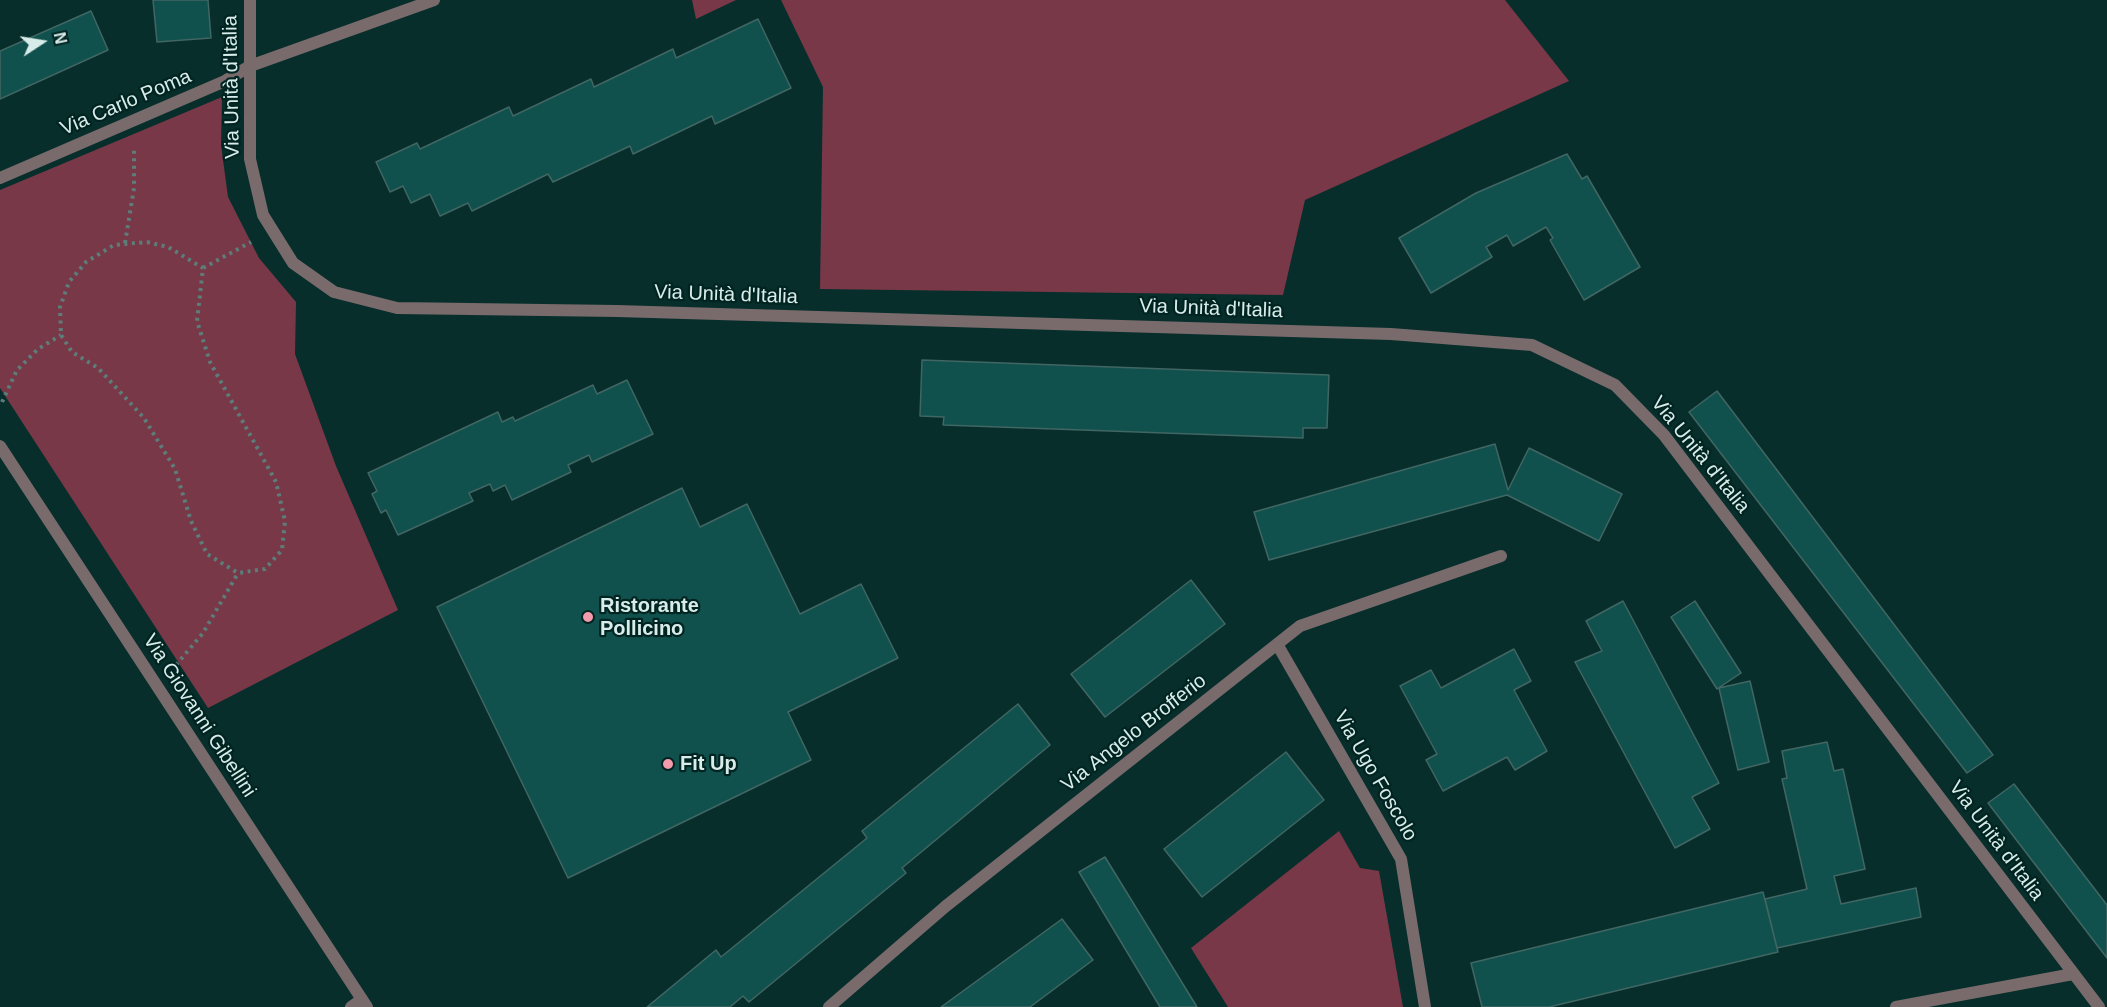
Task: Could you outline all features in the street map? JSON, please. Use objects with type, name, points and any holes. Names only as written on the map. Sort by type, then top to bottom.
[{"type":"street","name":"Via Unità d'Italia","points":[[250,0],[250,159],[263,215],[293,263],[334,292],[398,308],[641,312],[1391,334],[1532,345],[1615,385],[1664,435],[2099,1007]]},
{"type":"street","name":"Via Carlo Poma","points":[[0,178],[225,81],[250,66],[435,0]]},
{"type":"street","name":"Via Giovanni Gibellini","points":[[0,446],[364,1003]]},
{"type":"street","name":"Via Angelo Brofferio","points":[[829,1007],[946,906],[1300,626],[1501,556]]},
{"type":"street","name":"Via Ugo Foscolo","points":[[1277,644],[1401,859],[1425,1007]]},
{"type":"street","points":[[1896,1007],[2073,974]]},
{"type":"street","points":[[351,1007],[364,1003]]},
{"type":"path","points":[[125,243],[134,188],[135,153],[128,123]]},
{"type":"path","points":[[203,268],[254,240]]},
{"type":"path","points":[[147,242],[168,247],[203,268],[196,321],[210,362],[276,482],[285,521],[282,550],[265,569],[238,573],[207,554],[191,521],[175,469],[144,418],[98,368],[72,352],[61,335],[60,307],[69,282],[94,255],[125,243],[147,242]]},
{"type":"path","points":[[2,402],[17,370],[38,349],[61,335]]},
{"type":"path","points":[[176,665],[203,633],[238,573]]},
{"type":"shaded area","points":[[692,0],[736,0],[696,19]]},
{"type":"shaded area","points":[[781,0],[1505,0],[1569,81],[1305,200],[1283,295],[820,289],[823,87]]},
{"type":"shaded area","points":[[222,97],[221,145],[228,197],[259,258],[296,302],[295,354],[336,466],[398,610],[208,708],[0,388],[0,190]]},
{"type":"shaded area","points":[[1339,831],[1360,868],[1379,871],[1403,1007],[1228,1007],[1191,948]]},
{"type":"building","points":[[153,0],[208,0],[211,38],[157,42]]},
{"type":"building","points":[[91,11],[108,50],[0,99],[0,51]]},
{"type":"building","points":[[758,19],[791,88],[715,124],[712,116],[633,154],[630,146],[553,182],[548,174],[472,211],[468,203],[440,216],[430,194],[411,203],[403,186],[390,192],[376,162],[417,143],[420,149],[509,107],[513,116],[591,79],[594,87],[673,49],[676,58]]},
{"type":"building","points":[[1567,154],[1582,179],[1587,176],[1640,267],[1584,300],[1550,240],[1553,238],[1546,227],[1513,246],[1507,235],[1486,247],[1492,257],[1431,293],[1399,238],[1476,193]]},
{"type":"building","points":[[922,360],[1329,375],[1327,428],[1303,428],[1303,438],[943,425],[944,417],[920,416]]},
{"type":"building","points":[[627,380],[653,434],[592,462],[589,455],[568,465],[571,472],[512,500],[505,485],[493,491],[490,484],[469,493],[473,501],[398,535],[386,510],[381,513],[372,494],[377,491],[368,473],[498,412],[502,422],[513,417],[515,421],[593,385],[597,394]]},
{"type":"building","points":[[1717,391],[1993,755],[1967,773],[1689,412]]},
{"type":"building","points":[[1495,444],[1508,490],[1529,448],[1622,494],[1599,541],[1507,495],[1269,560],[1254,512]]},
{"type":"building","points":[[682,488],[700,527],[747,504],[800,614],[861,584],[898,658],[788,712],[811,760],[568,878],[437,607]]},
{"type":"building","points":[[1191,580],[1225,624],[1105,717],[1071,674]]},
{"type":"building","points":[[1623,601],[1719,783],[1692,797],[1710,829],[1675,848],[1575,662],[1602,651],[1586,621]]},
{"type":"building","points":[[1695,601],[1741,673],[1717,689],[1671,617]]},
{"type":"building","points":[[1514,649],[1531,681],[1514,690],[1547,751],[1515,770],[1507,757],[1443,791],[1426,760],[1437,754],[1400,686],[1431,670],[1441,688]]},
{"type":"building","points":[[1750,681],[1769,762],[1738,770],[1719,688]]},
{"type":"building","points":[[1018,704],[1050,745],[902,868],[906,873],[749,1002],[743,996],[730,1007],[647,1007],[716,950],[721,957],[867,838],[862,831]]},
{"type":"building","points":[[1827,742],[1834,771],[1843,769],[1865,869],[1834,876],[1841,904],[1916,888],[1921,917],[1777,948],[1765,899],[1807,889],[1782,779],[1787,778],[1782,751]]},
{"type":"building","points":[[1286,752],[1324,800],[1202,897],[1164,849]]},
{"type":"building","points":[[2014,784],[2107,905],[2107,958],[1988,803]]},
{"type":"building","points":[[1105,857],[1197,1007],[1160,1007],[1079,872]]},
{"type":"building","points":[[1763,892],[1778,952],[1549,1007],[1482,1007],[1471,963]]},
{"type":"building","points":[[1062,919],[1093,960],[1030,1007],[941,1007]]},
{"type":"place","name":"Ristorante Pollicino","points":[[588,617]]},
{"type":"place","name":"Fit Up","points":[[668,764]]}]
